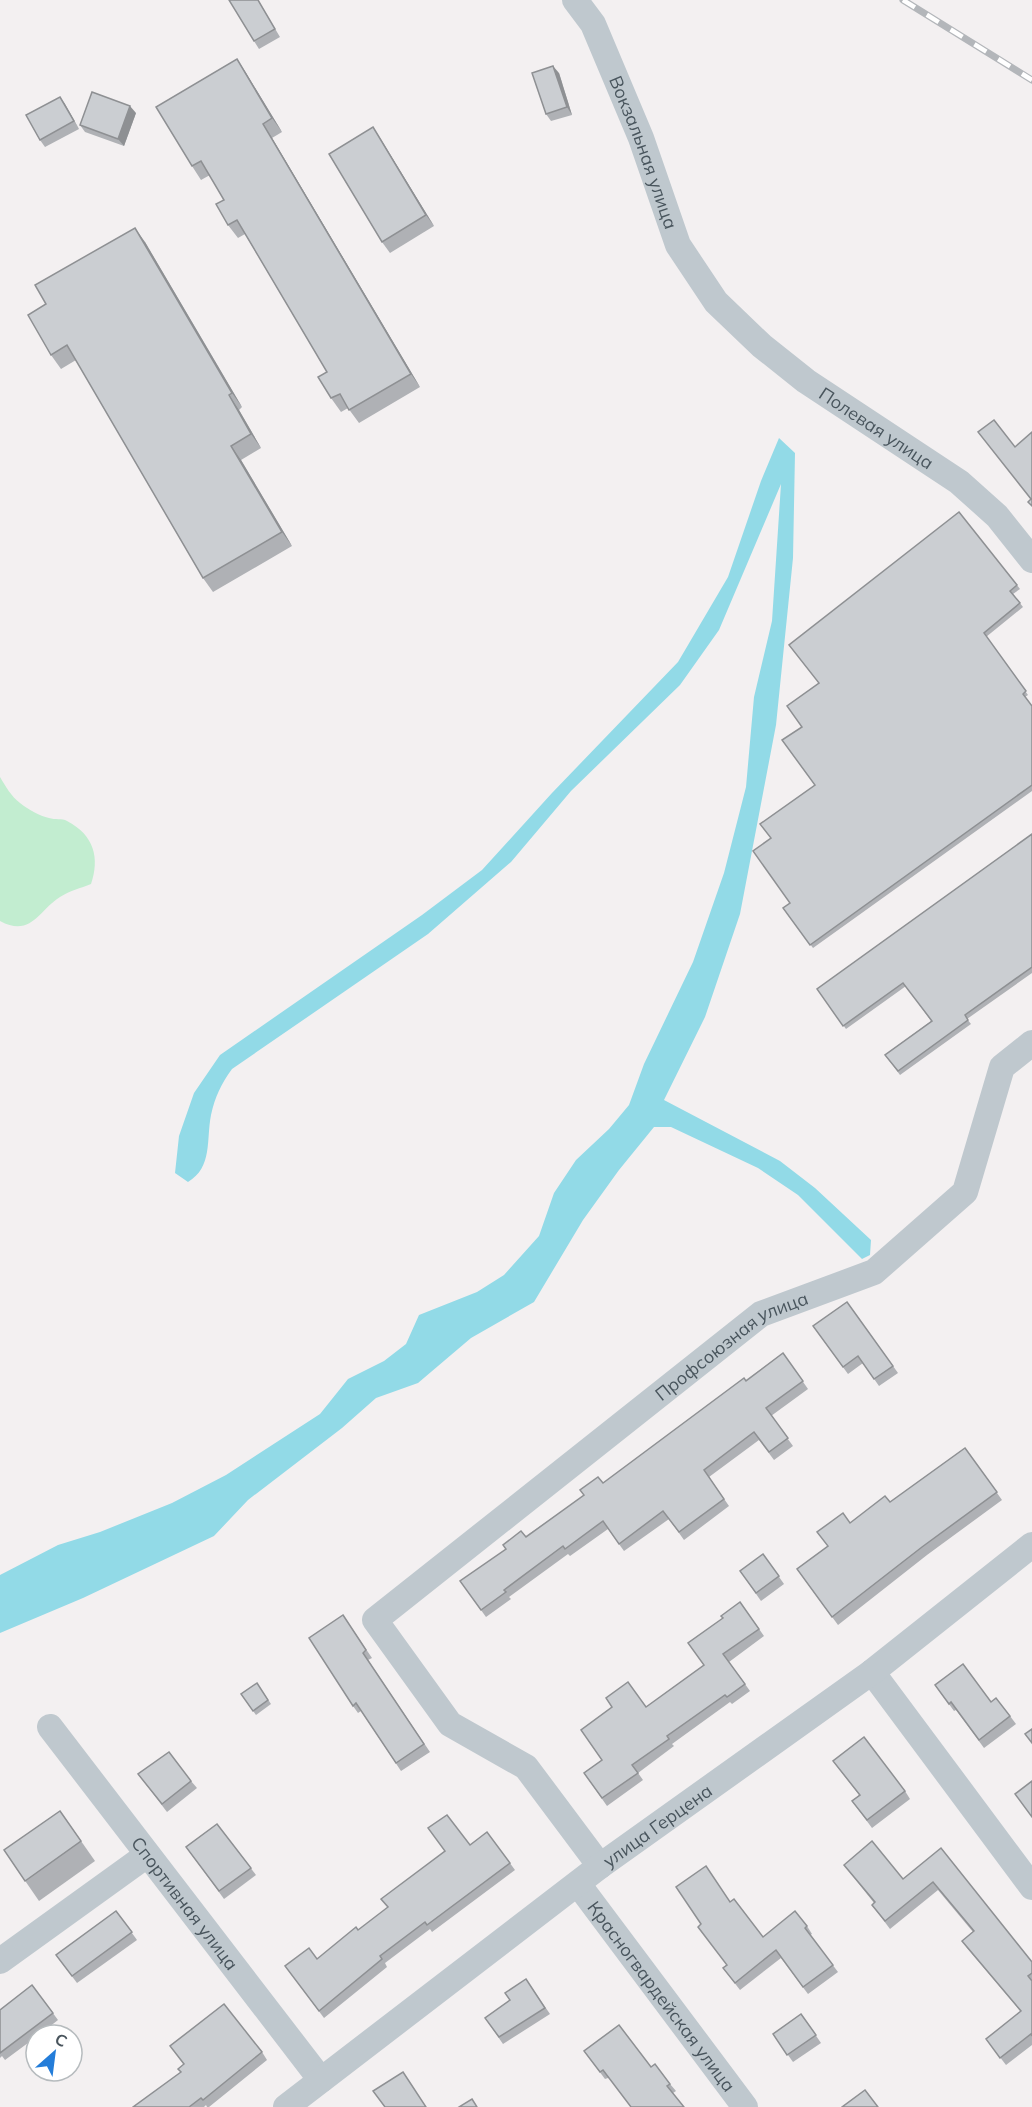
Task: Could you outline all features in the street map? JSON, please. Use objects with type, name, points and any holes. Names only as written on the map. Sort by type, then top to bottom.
[{"type":"street","name":"Вокзальная улица","points":[[575,0],[594,24],[641,138],[678,245],[716,302]]},
{"type":"street","name":"Полевая улица","points":[[716,302],[762,346],[806,381],[959,482],[997,516],[1032,560]]},
{"type":"street","name":"Профсоюзная улица","points":[[600,1866],[526,1767],[450,1724],[375,1620],[760,1314],[874,1272],[965,1192],[1002,1067],[1032,1043]]},
{"type":"street","name":"улица Герцена","points":[[297,2104],[321,2080],[600,1866],[872,1672],[1032,1545]]},
{"type":"street","points":[[872,1672],[1032,1887]]},
{"type":"street","name":"Спортивная улица","points":[[50,1727],[321,2080]]},
{"type":"street","points":[[0,1961],[147,1855]]},
{"type":"street","name":"Красногвардейская улица","points":[[578,1884],[745,2107]]},
{"type":"green space","points":[[0,777],[11,794],[26,808],[51,819],[65,820],[76,827],[89,840],[94,856],[95,865],[91,884],[64,895],[34,920],[20,926],[0,921]]},
{"type":"water","points":[[779,438],[795,453],[793,558],[776,725],[740,914],[705,1017],[664,1100],[780,1161],[815,1188],[871,1240],[870,1255],[862,1259],[798,1195],[758,1168],[671,1127],[654,1127],[583,1220],[534,1302],[471,1338],[418,1383],[376,1398],[342,1428],[248,1500],[214,1536],[83,1598],[0,1633],[0,1575],[58,1545],[100,1532],[172,1503],[226,1475],[320,1414],[348,1379],[384,1361],[406,1344],[419,1315],[477,1292],[504,1275],[539,1236],[554,1193],[576,1160],[609,1129],[629,1105],[644,1064],[693,962],[724,873],[746,787],[754,697],[772,621],[781,484],[719,630],[680,685],[571,791],[511,862],[428,934],[232,1069],[214,1102],[207,1152],[201,1169],[188,1182],[175,1173],[179,1136],[194,1093],[220,1055],[422,915],[482,870],[552,793],[678,662],[728,577],[761,481]]},
{"type":"building","points":[[229,0],[258,0],[275,29],[254,41]]},
{"type":"building","points":[[237,59],[272,118],[263,124],[411,374],[349,410],[340,394],[331,398],[318,377],[327,372],[237,220],[228,225],[216,204],[224,200],[201,161],[192,166],[156,107]]},
{"type":"building","points":[[553,66],[567,107],[546,114],[532,73]]},
{"type":"building","points":[[92,92],[130,106],[118,139],[80,125]]},
{"type":"building","points":[[60,97],[74,121],[40,140],[26,115]]},
{"type":"building","points":[[373,127],[426,215],[382,242],[329,154]]},
{"type":"building","points":[[135,228],[232,393],[229,395],[251,434],[231,446],[282,532],[203,578],[67,345],[51,355],[28,315],[46,304],[35,285]]},
{"type":"building","points":[[994,420],[1015,447],[1032,432],[1032,506],[1028,502],[1031,499],[978,432]]},
{"type":"building","points":[[959,512],[1017,585],[1010,591],[1020,603],[984,633],[1026,691],[1023,694],[1032,706],[1032,785],[810,945],[783,908],[790,903],[753,851],[771,838],[760,824],[815,785],[782,740],[802,727],[787,706],[819,683],[789,645]]},
{"type":"building","points":[[1032,834],[1032,967],[965,1015],[968,1020],[898,1071],[885,1055],[932,1021],[903,983],[843,1026],[817,989]]},
{"type":"building","points":[[847,1302],[893,1366],[874,1379],[858,1356],[843,1367],[813,1326]]},
{"type":"building","points":[[783,1353],[803,1381],[766,1408],[788,1438],[769,1452],[754,1432],[704,1470],[724,1499],[679,1532],[663,1511],[619,1544],[603,1521],[565,1549],[563,1546],[481,1610],[460,1581],[506,1549],[503,1545],[521,1531],[526,1537],[584,1495],[580,1490],[598,1477],[603,1483],[744,1378],[746,1381]]},
{"type":"building","points":[[965,1448],[997,1492],[832,1617],[797,1569],[828,1546],[817,1532],[843,1513],[850,1523],[885,1496],[890,1502]]},
{"type":"building","points":[[763,1554],[779,1576],[756,1593],[740,1571]]},
{"type":"building","points":[[740,1602],[759,1629],[723,1654],[745,1684],[727,1697],[725,1695],[667,1736],[669,1739],[632,1765],[638,1773],[602,1798],[584,1773],[602,1760],[581,1730],[612,1707],[606,1698],[628,1682],[646,1707],[704,1665],[688,1643],[723,1618],[721,1616]]},
{"type":"building","points":[[343,1615],[366,1650],[363,1653],[424,1744],[396,1763],[356,1703],[353,1706],[309,1638]]},
{"type":"building","points":[[963,1664],[991,1702],[996,1698],[1010,1716],[979,1740],[951,1702],[949,1704],[935,1685]]},
{"type":"building","points":[[257,1683],[268,1700],[253,1711],[241,1694]]},
{"type":"building","points":[[1032,1729],[1032,1743],[1025,1734]]},
{"type":"building","points":[[864,1737],[905,1791],[867,1820],[852,1801],[860,1795],[833,1761]]},
{"type":"building","points":[[169,1752],[191,1781],[162,1804],[138,1774]]},
{"type":"building","points":[[1032,1781],[1032,1817],[1015,1794]]},
{"type":"building","points":[[60,1811],[81,1841],[25,1881],[4,1850]]},
{"type":"building","points":[[447,1815],[470,1845],[487,1832],[510,1863],[427,1925],[425,1922],[380,1956],[382,1959],[319,2011],[285,1966],[309,1948],[317,1959],[356,1927],[358,1930],[388,1907],[381,1899],[445,1851],[428,1828]]},
{"type":"building","points":[[217,1824],[251,1868],[219,1891],[186,1847]]},
{"type":"building","points":[[872,1841],[903,1879],[941,1848],[1032,1962],[1032,1973],[1028,1976],[1032,1981],[1032,2036],[1031,2034],[1000,2058],[986,2039],[1021,2011],[962,1941],[974,1931],[933,1882],[885,1921],[872,1905],[875,1902],[844,1865]]},
{"type":"building","points":[[706,1866],[730,1902],[734,1899],[763,1937],[795,1911],[833,1965],[803,1987],[776,1950],[735,1983],[723,1968],[727,1965],[698,1927],[701,1924],[676,1887]]},
{"type":"building","points":[[116,1911],[132,1932],[72,1976],[56,1955]]},
{"type":"building","points":[[526,1979],[545,2008],[499,2037],[485,2018],[510,2000],[505,1993]]},
{"type":"building","points":[[32,1985],[53,2013],[40,2023],[24,2023],[24,2035],[0,2053],[0,2010]]},
{"type":"building","points":[[224,2004],[262,2052],[203,2100],[201,2098],[189,2107],[133,2107],[181,2072],[178,2069],[184,2064],[170,2046]]},
{"type":"building","points":[[801,2014],[816,2035],[787,2055],[773,2034]]},
{"type":"building","points":[[619,2025],[651,2067],[655,2064],[670,2084],[667,2086],[684,2107],[631,2107],[603,2070],[600,2072],[584,2051]]},
{"type":"building","points":[[403,2072],[426,2107],[385,2107],[373,2091]]},
{"type":"building","points":[[865,2090],[878,2107],[842,2107]]},
{"type":"building","points":[[472,2099],[477,2107],[459,2107]]},
{"type":"railway","points":[[903,0],[1032,80]]}]
